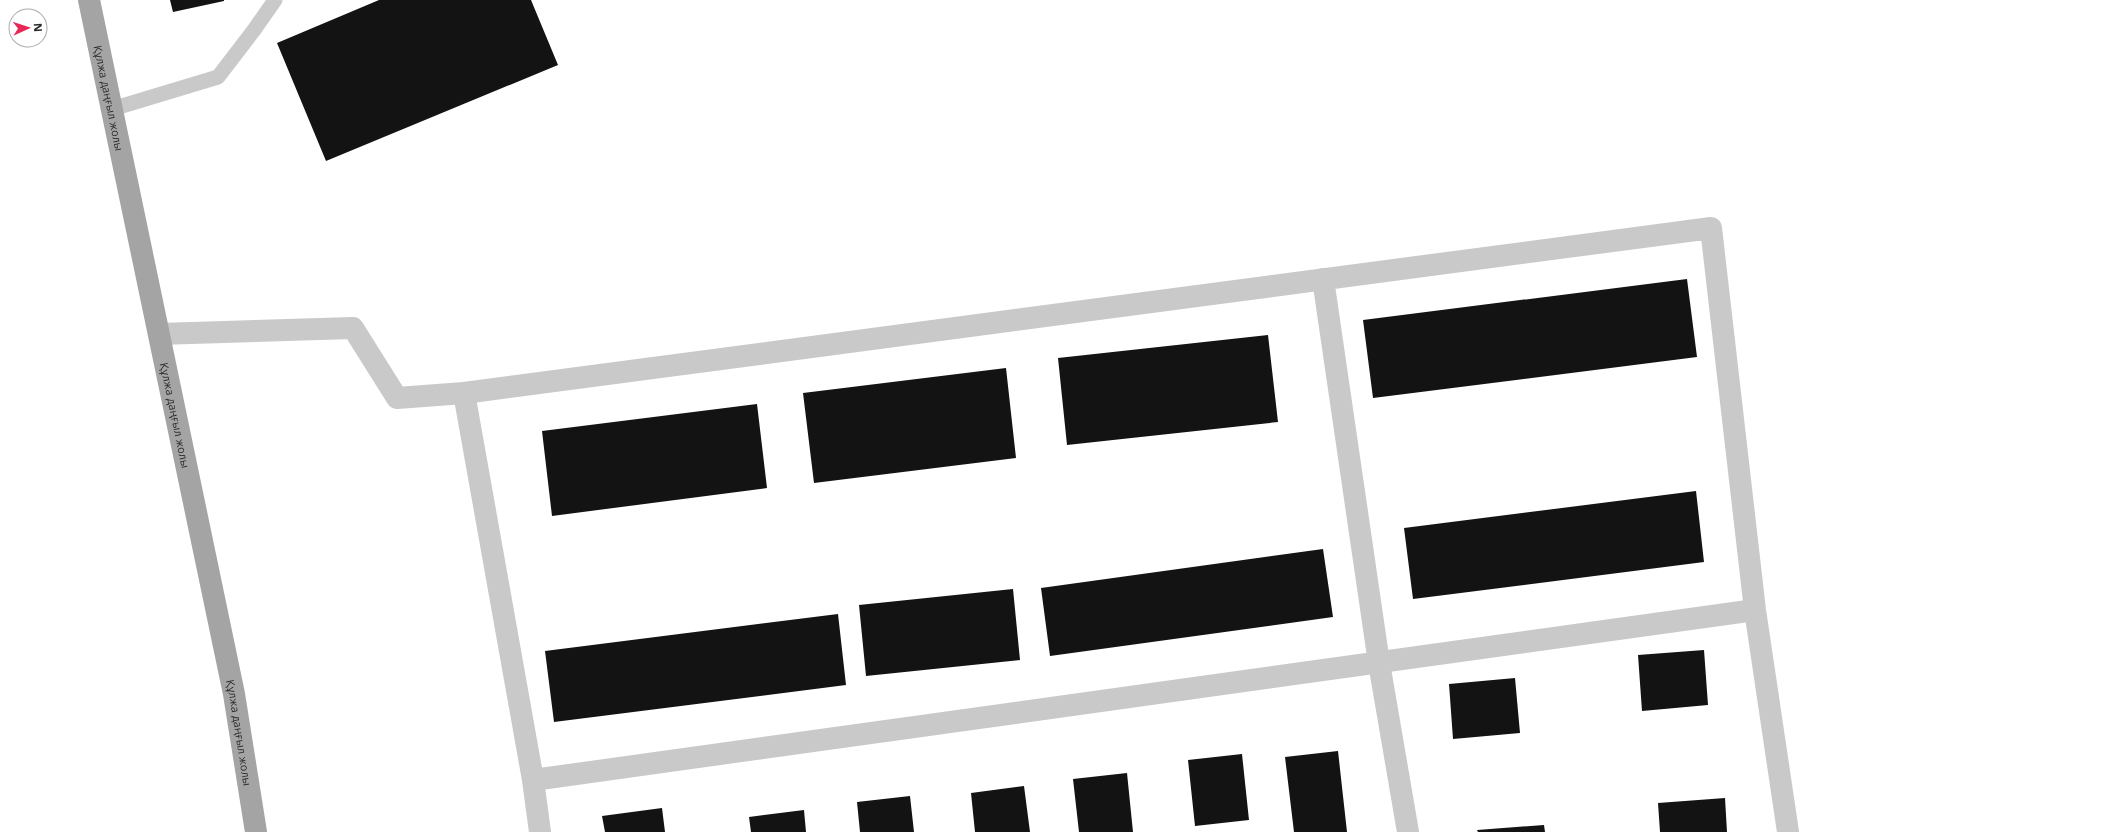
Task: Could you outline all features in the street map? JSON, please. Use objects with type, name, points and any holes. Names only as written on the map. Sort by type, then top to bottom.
[{"type":"main road","name":"Құлжа даңғыл жолы","points":[[89,0],[234,694],[256,832]]},
{"type":"street","points":[[159,334],[353,328],[397,398],[464,393],[1711,228],[1755,610],[1788,832]]},
{"type":"street","points":[[1323,279],[1379,663],[1408,832]]},
{"type":"street","points":[[464,393],[533,780],[540,832]]},
{"type":"street","points":[[533,780],[1755,610]]},
{"type":"lane","points":[[112,109],[218,77],[275,0]]},
{"type":"building","points":[[170,0],[224,0],[224,1],[173,12]]},
{"type":"building","points":[[379,0],[531,0],[558,65],[326,161],[277,43]]},
{"type":"building","points":[[1687,279],[1697,357],[1373,398],[1363,320]]},
{"type":"building","points":[[1268,335],[1278,422],[1067,445],[1058,358]]},
{"type":"building","points":[[1006,368],[1016,458],[814,483],[803,393]]},
{"type":"building","points":[[757,404],[767,488],[552,516],[542,431]]},
{"type":"building","points":[[1696,491],[1704,562],[1413,599],[1404,528]]},
{"type":"building","points":[[1323,549],[1333,617],[1050,656],[1041,588]]},
{"type":"building","points":[[1013,589],[1020,660],[866,676],[859,605]]},
{"type":"building","points":[[838,614],[846,685],[554,722],[545,651]]},
{"type":"building","points":[[1704,650],[1708,705],[1642,711],[1638,655]]},
{"type":"building","points":[[1515,678],[1520,733],[1453,739],[1449,684]]},
{"type":"building","points":[[1338,751],[1347,832],[1294,832],[1285,757]]},
{"type":"building","points":[[1242,754],[1249,820],[1195,826],[1188,760]]},
{"type":"building","points":[[1127,773],[1133,832],[1079,832],[1073,779]]},
{"type":"building","points":[[1024,786],[1030,832],[975,832],[971,793]]},
{"type":"building","points":[[910,796],[914,832],[860,832],[857,802]]},
{"type":"building","points":[[1725,798],[1727,832],[1660,832],[1658,803]]},
{"type":"building","points":[[662,808],[665,832],[605,832],[602,816]]},
{"type":"building","points":[[804,810],[806,832],[751,832],[749,817]]},
{"type":"building","points":[[1544,825],[1545,832],[1478,832],[1477,830]]}]
